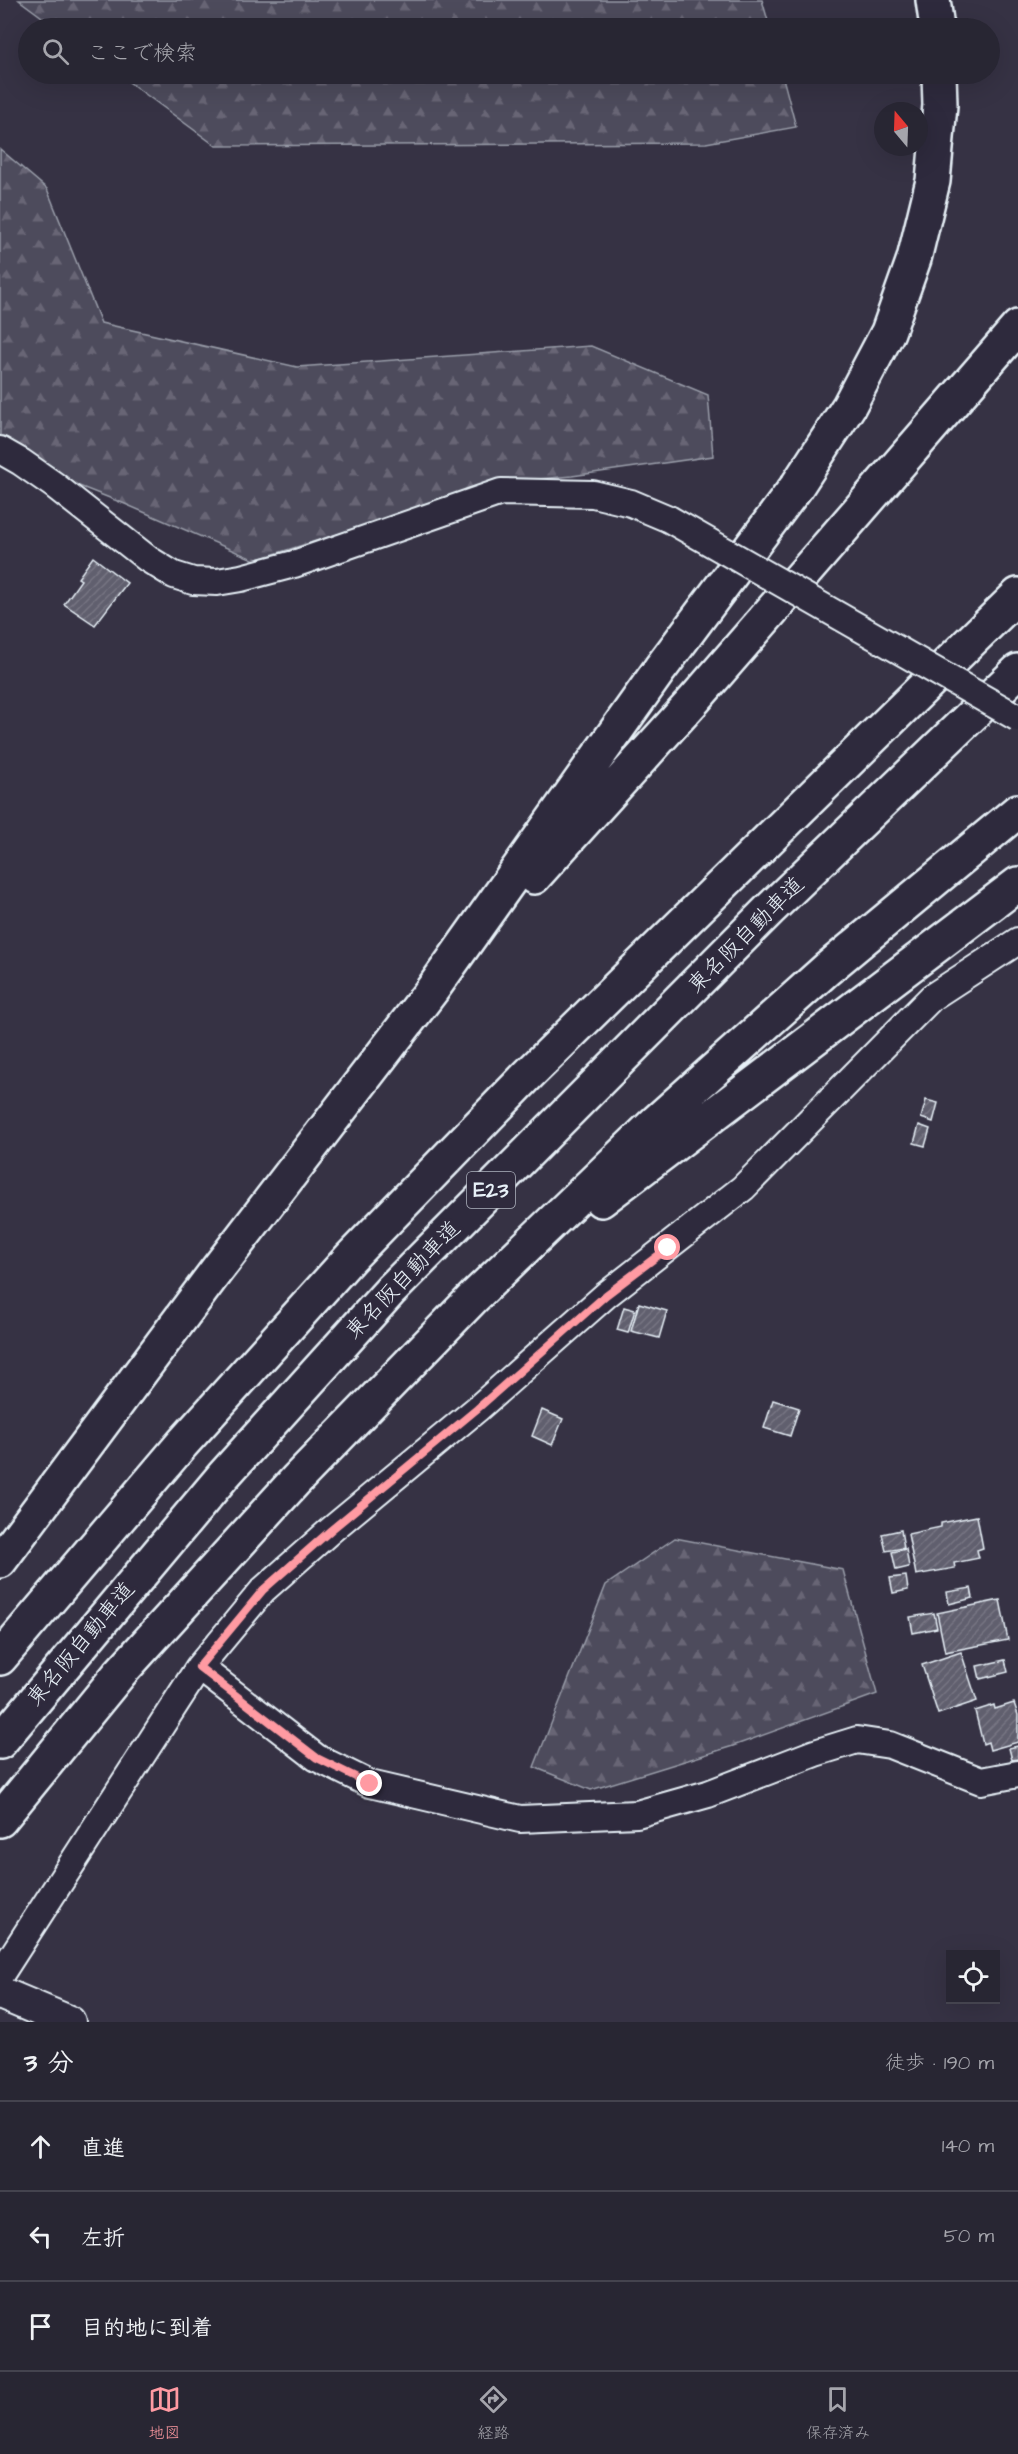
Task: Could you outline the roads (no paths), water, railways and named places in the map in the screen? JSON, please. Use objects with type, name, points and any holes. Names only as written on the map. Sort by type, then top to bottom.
[{"type":"highway","points":[[933,0],[936,18]]},
{"type":"highway","points":[[0,1561],[216,1272],[432,990],[660,669],[797,486],[849,406],[888,332],[914,259],[933,181],[940,105],[939,84]]},
{"type":"highway","points":[[432,990],[695,699],[1018,327]]},
{"type":"highway","name":"E23","points":[[0,1658],[182,1444],[350,1258],[529,1074],[1018,595]]},
{"type":"highway","name":"東名阪自動車道","points":[[0,1742],[223,1476],[391,1290],[769,910],[1018,671]]},
{"type":"highway","points":[[0,1820],[128,1664],[297,1480],[475,1296],[665,1114],[827,969],[1018,811]]},
{"type":"highway","points":[[475,1296],[1018,884]]},
{"type":"street","points":[[0,450],[54,485],[148,559],[174,575],[193,581],[217,582],[241,578],[294,564],[501,492],[593,494],[631,503],[669,519],[1018,718]]},
{"type":"street","points":[[0,1975],[199,1667],[263,1590],[331,1530],[477,1409],[606,1295],[743,1188],[932,997],[1018,941]]},
{"type":"street","points":[[199,1667],[317,1758],[370,1784],[520,1819],[637,1814],[708,1794],[814,1753],[857,1740],[890,1745],[981,1781],[1018,1774]]},
{"type":"street","points":[[0,1993],[69,2022]]}]
